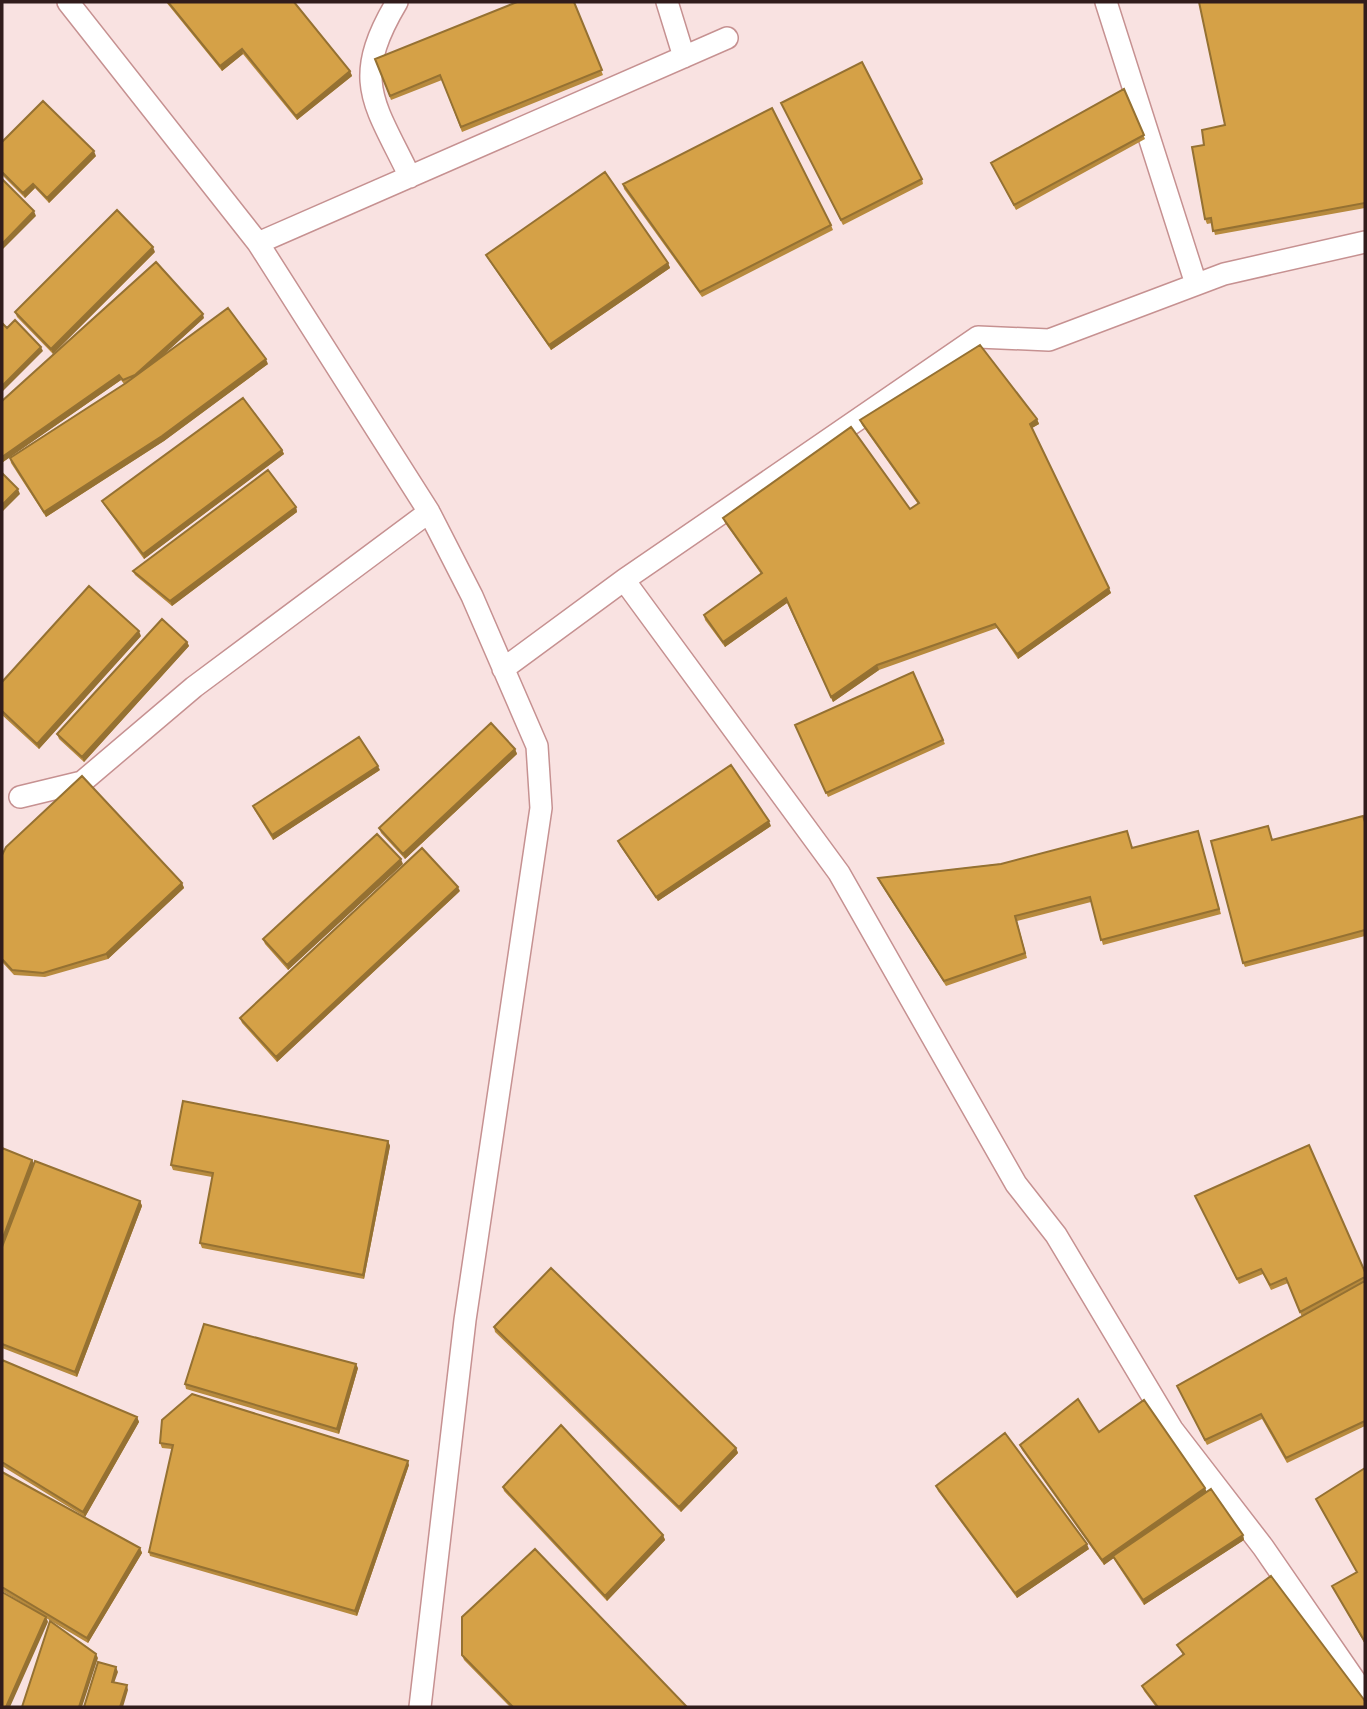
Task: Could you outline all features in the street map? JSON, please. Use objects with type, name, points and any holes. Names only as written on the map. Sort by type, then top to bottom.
[{"type":"street","points":[[68,2],[258,243],[429,512],[537,746],[541,808],[465,1320],[420,1707]]},
{"type":"street","points":[[397,2],[379,37],[369,83],[373,100],[410,177]]},
{"type":"street","points":[[667,2],[684,57]]},
{"type":"street","points":[[1106,2],[1196,284]]},
{"type":"street","points":[[258,243],[727,38]]},
{"type":"street","points":[[503,669],[624,580],[978,337],[1049,340],[1224,274],[1365,242]]},
{"type":"street","points":[[20,797],[82,782],[194,687],[429,512]]},
{"type":"street","points":[[624,580],[839,873],[1016,1184],[1056,1235],[1172,1429],[1263,1547],[1365,1695]]},
{"type":"building","points":[[168,2],[294,2],[350,71],[296,116],[242,49],[220,66]]},
{"type":"building","points":[[517,2],[574,2],[602,70],[461,127],[440,75],[390,96],[375,59]]},
{"type":"building","points":[[1199,2],[1365,2],[1365,203],[1213,231],[1211,218],[1205,219],[1192,147],[1204,145],[1202,130],[1225,125]]},
{"type":"building","points":[[862,62],[922,179],[841,220],[781,103]]},
{"type":"building","points":[[1124,89],[1144,135],[1014,205],[991,163]]},
{"type":"building","points":[[43,101],[94,151],[47,198],[33,184],[23,193],[2,172],[2,142]]},
{"type":"building","points":[[772,108],[831,225],[700,292],[623,184]]},
{"type":"building","points":[[605,172],[668,263],[549,345],[486,255]]},
{"type":"building","points":[[2,179],[34,211],[2,244]]},
{"type":"building","points":[[117,210],[153,247],[51,349],[15,312]]},
{"type":"building","points":[[156,262],[203,314],[135,375],[123,380],[119,375],[2,457],[2,401]]},
{"type":"building","points":[[228,308],[266,359],[162,436],[44,512],[10,458],[126,383]]},
{"type":"building","points":[[15,320],[41,347],[2,386],[2,323],[7,328]]},
{"type":"building","points":[[980,345],[1037,419],[1030,424],[1109,588],[1017,654],[995,624],[877,665],[831,697],[786,598],[723,642],[704,615],[762,573],[723,518],[851,427],[910,509],[919,503],[860,420]]},
{"type":"building","points":[[243,398],[282,450],[143,554],[102,501]]},
{"type":"building","points":[[268,470],[296,507],[170,601],[133,571]]},
{"type":"building","points":[[2,473],[18,489],[2,505]]},
{"type":"building","points":[[89,586],[139,631],[37,744],[2,711],[2,682]]},
{"type":"building","points":[[162,619],[187,642],[82,757],[57,734]]},
{"type":"building","points":[[913,672],[943,740],[826,793],[795,725]]},
{"type":"building","points":[[491,723],[515,749],[403,854],[379,828]]},
{"type":"building","points":[[359,737],[378,766],[272,835],[253,806]]},
{"type":"building","points":[[731,765],[769,821],[656,897],[618,841]]},
{"type":"building","points":[[82,776],[182,883],[106,954],[43,973],[12,970],[2,959],[2,855],[6,847]]},
{"type":"building","points":[[1363,816],[1365,930],[1243,963],[1211,841],[1268,826],[1272,840]]},
{"type":"building","points":[[1127,831],[1132,848],[1198,831],[1219,909],[1101,940],[1090,897],[1015,916],[1025,953],[944,981],[878,878],[1001,864]]},
{"type":"building","points":[[377,834],[401,859],[287,965],[263,939]]},
{"type":"building","points":[[422,848],[458,887],[276,1057],[240,1018]]},
{"type":"building","points":[[183,1101],[388,1141],[363,1275],[200,1243],[213,1173],[171,1165]]},
{"type":"building","points":[[1309,1145],[1365,1277],[1300,1312],[1286,1278],[1270,1285],[1261,1269],[1237,1279],[1195,1196]]},
{"type":"building","points":[[2,1148],[32,1160],[2,1240]]},
{"type":"building","points":[[35,1161],[140,1201],[75,1372],[2,1344],[2,1247]]},
{"type":"building","points":[[551,1268],[736,1448],[679,1507],[494,1327]]},
{"type":"building","points":[[1365,1281],[1365,1421],[1286,1458],[1261,1414],[1205,1440],[1177,1386]]},
{"type":"building","points":[[204,1324],[356,1364],[337,1429],[185,1384]]},
{"type":"building","points":[[2,1360],[137,1417],[83,1512],[2,1462]]},
{"type":"building","points":[[192,1394],[408,1461],[355,1611],[149,1552],[173,1445],[160,1443],[162,1420]]},
{"type":"building","points":[[1078,1399],[1099,1432],[1144,1400],[1205,1488],[1102,1560],[1020,1445]]},
{"type":"building","points":[[561,1425],[663,1535],[605,1596],[503,1487]]},
{"type":"building","points":[[1005,1433],[1087,1544],[1015,1593],[936,1486]]},
{"type":"building","points":[[1365,1468],[1365,1642],[1332,1586],[1357,1572],[1316,1499]]},
{"type":"building","points":[[2,1472],[140,1548],[87,1638],[2,1587]]},
{"type":"building","points":[[1211,1489],[1243,1535],[1143,1600],[1113,1556]]},
{"type":"building","points":[[535,1549],[687,1707],[513,1707],[462,1655],[462,1617]]},
{"type":"building","points":[[1271,1576],[1365,1701],[1365,1707],[1158,1707],[1142,1686],[1184,1654],[1177,1645]]},
{"type":"building","points":[[2,1592],[46,1617],[6,1707],[2,1707]]},
{"type":"building","points":[[50,1621],[96,1654],[79,1707],[22,1707]]},
{"type":"building","points":[[98,1662],[116,1667],[112,1682],[127,1685],[120,1707],[84,1707]]}]
